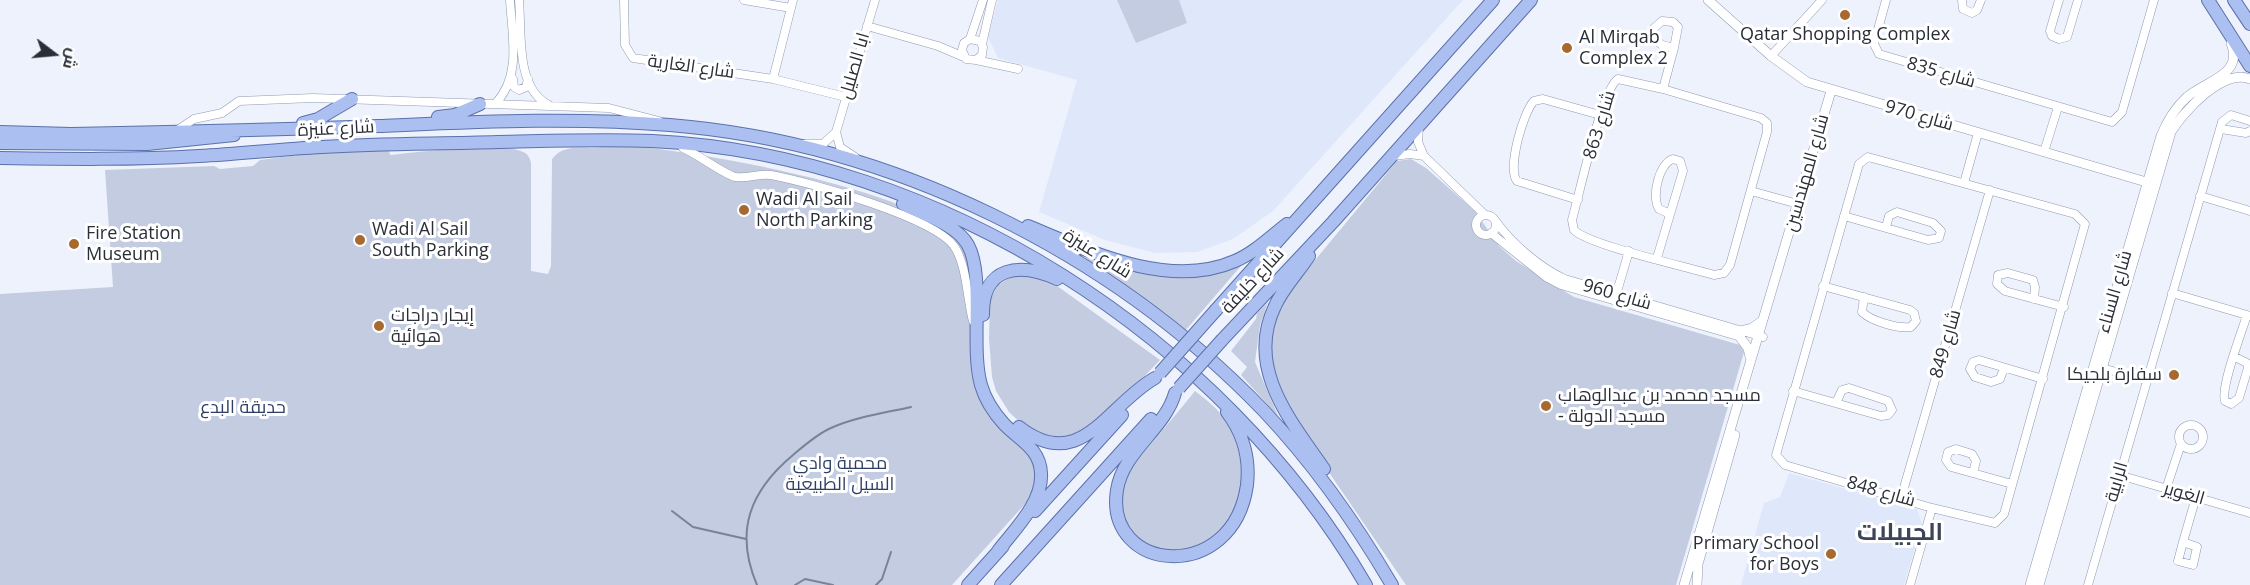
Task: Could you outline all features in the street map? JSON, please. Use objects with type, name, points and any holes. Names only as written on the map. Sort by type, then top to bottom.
[{"type":"main road","name":"شارع خليفة","points":[[968,585],[1493,0]]},
{"type":"main road","name":"شارع خليفة","points":[[1001,585],[1222,340],[1333,222],[1422,119],[1531,0]]},
{"type":"main road","points":[[2208,0],[2250,66]]},
{"type":"main road","points":[[2234,0],[2249,22]]},
{"type":"main road","points":[[2243,0],[2249,22]]},
{"type":"main road","points":[[294,129],[325,116],[352,99]]},
{"type":"main road","points":[[425,124],[436,117],[455,115],[480,104]]},
{"type":"main road","name":"شارع عنيزة","points":[[0,132],[71,134],[565,120],[672,125],[797,146],[866,165],[943,193],[997,218],[1091,270],[1198,348],[1264,411],[1340,502],[1392,585]]},
{"type":"main road","points":[[0,124],[20,132]]},
{"type":"main road","points":[[0,144],[109,145],[182,142],[225,138],[245,130]]},
{"type":"main road","name":"شارع عنيزة","points":[[0,158],[161,157],[405,143],[563,140],[674,143],[793,163],[880,189],[992,236],[1036,259],[1096,297],[1207,385],[1262,440],[1301,487],[1326,521],[1366,585]]},
{"type":"main road","points":[[880,189],[892,198],[948,227],[965,240],[973,260],[978,369],[985,396],[1004,425],[1033,450],[1041,472],[1035,500],[998,551]]},
{"type":"main road","points":[[997,218],[1025,225],[1124,261],[1171,270],[1195,269],[1219,267],[1245,256],[1313,202]]},
{"type":"main road","points":[[1333,222],[1278,300],[1268,325],[1265,355],[1268,373],[1278,399],[1326,472],[1340,502]]},
{"type":"main road","points":[[1096,297],[1043,273],[1025,268],[1007,272],[989,286],[983,309],[984,360],[989,384],[1003,411],[1035,438],[1053,444],[1065,444],[1092,432],[1135,392],[1158,375]]},
{"type":"main road","points":[[1177,391],[1168,409],[1124,470],[1116,492],[1116,507],[1123,529],[1136,544],[1151,553],[1183,559],[1203,554],[1224,539],[1235,524],[1246,491],[1247,471],[1243,440],[1233,419],[1207,385]]},
{"type":"street","points":[[510,0],[513,84],[517,90],[526,87],[528,78]]},
{"type":"street","points":[[519,0],[523,53],[528,78],[536,97],[550,106]]},
{"type":"street","name":"شارع الغارية","points":[[624,0],[626,45],[633,58],[773,79],[846,97]]},
{"type":"street","points":[[749,0],[792,4],[773,79]]},
{"type":"street","name":"ابا الصليل","points":[[836,132],[875,0]]},
{"type":"street","points":[[964,57],[962,46],[968,40],[983,0]]},
{"type":"street","points":[[976,60],[982,55],[992,0]]},
{"type":"street","name":"شارع 970","points":[[1708,0],[1771,56],[1807,82],[1831,91],[2151,184]]},
{"type":"street","points":[[1771,56],[1822,0]]},
{"type":"street","name":"شارع 835","points":[[1886,0],[1874,44],[1879,54],[2107,121],[2120,117],[2154,0]]},
{"type":"street","points":[[1962,0],[1963,9],[1972,13],[1977,10],[1981,0]]},
{"type":"street","points":[[2059,0],[2050,31],[2052,36],[2059,39],[2067,36],[2078,0]]},
{"type":"street","points":[[867,26],[938,46],[964,57],[1018,69]]},
{"type":"street","name":"شارع السناء","points":[[2214,84],[2234,63],[2235,52],[2227,29]]},
{"type":"street","points":[[938,46],[976,39],[1004,66]]},
{"type":"street","points":[[1663,89],[1674,48]]},
{"type":"street","points":[[495,104],[508,88],[513,71]]},
{"type":"street","name":"شارع السناء","points":[[2039,585],[2168,120],[2189,96],[2214,84],[2237,77],[2250,79]]},
{"type":"street","name":"شارع 863","points":[[1618,79],[1663,89],[1765,120],[1767,132],[1730,265],[1724,273],[1714,275],[1576,233],[1572,220],[1609,88],[1618,79]]},
{"type":"street","name":"شارع المهندسين","points":[[1697,585],[1698,564],[1759,338],[1831,91]]},
{"type":"street","name":"شارع عنيزة","points":[[176,131],[194,119],[219,114],[239,101],[352,99],[613,108],[672,125]]},
{"type":"street","points":[[1578,200],[1521,183],[1513,177],[1512,165],[1528,110],[1534,101],[1542,99],[1600,115]]},
{"type":"street","points":[[2044,152],[2058,107]]},
{"type":"street","points":[[2250,121],[2227,116],[2221,129],[2242,133],[2250,131]]},
{"type":"street","points":[[1422,119],[1418,142],[1424,156],[1484,214],[1495,220],[1496,228],[1491,233],[1483,234],[1476,228],[1478,218],[1484,214]]},
{"type":"street","name":"الرابية","points":[[2088,585],[2221,129]]},
{"type":"street","points":[[797,146],[825,143],[836,132]]},
{"type":"street","points":[[836,132],[840,147],[866,165]]},
{"type":"street","points":[[1964,183],[1978,133]]},
{"type":"street","name":"شارع عنيزة","points":[[674,143],[706,158],[730,175],[747,178],[769,175],[831,190],[884,208],[939,233],[951,243],[959,258],[976,335]]},
{"type":"street","points":[[1389,157],[1403,154],[1424,156]]},
{"type":"street","name":"شارع 848","points":[[1868,157],[1964,183],[2075,214],[2084,220],[2084,234],[2004,514],[1995,523],[1932,508],[1781,463],[1776,455],[1776,448],[1859,164],[1868,157]]},
{"type":"street","points":[[1657,258],[1683,171],[1680,161],[1673,159],[1664,165],[1655,196],[1659,209],[1670,214]]},
{"type":"street","name":"شارع 849","points":[[1901,498],[1990,190]]},
{"type":"street","points":[[1751,191],[1798,204]]},
{"type":"street","points":[[2200,196],[2250,211]]},
{"type":"street","points":[[1844,216],[1932,241],[1939,238],[1941,231],[1933,223],[1897,212],[1889,216],[1886,227]]},
{"type":"street","name":"شارع 960","points":[[1495,220],[1505,232],[1550,271],[1571,281],[1740,334]]},
{"type":"street","name":"شارع 960","points":[[1491,233],[1538,271],[1561,285],[1759,338]]},
{"type":"street","points":[[1616,295],[1629,251]]},
{"type":"street","name":"شارع المهندسين","points":[[1684,585],[1783,256]]},
{"type":"street","points":[[2034,299],[2035,283],[2033,280],[2008,273],[1998,275],[1997,284],[2002,289],[2034,299],[2064,307]]},
{"type":"street","points":[[1823,286],[1864,297],[1910,310],[1914,313],[1916,321],[1911,327],[1904,328],[1868,317],[1862,312],[1864,297]]},
{"type":"street","points":[[2172,292],[2249,316],[2235,357],[2223,398],[2231,404],[2239,398],[2248,368],[2247,363],[2235,357]]},
{"type":"street","points":[[1749,363],[1748,348],[1740,334],[1762,321]]},
{"type":"street","points":[[2098,367],[2146,380]]},
{"type":"street","name":"شارع السناء","points":[[2030,585],[2098,367]]},
{"type":"street","points":[[2004,368],[2043,379]]},
{"type":"street","points":[[1793,391],[1885,417],[1892,407],[1888,401],[1849,388],[1842,390],[1836,403]]},
{"type":"street","points":[[2166,489],[2181,444]]},
{"type":"street","points":[[1973,472],[2012,483]]},
{"type":"street","name":"الغوير","points":[[2119,475],[2250,513]]},
{"type":"street","points":[[2182,542],[2196,497]]},
{"type":"street","points":[[1910,585],[1932,508]]},
{"type":"shaded area","points":[[998,0],[1463,0],[1273,211],[1233,239],[1197,252],[1155,253],[1105,240],[1039,212],[1077,80],[998,58],[988,37]]},
{"type":"shaded area","name":"Primary School for Boys","points":[[1789,473],[1917,509],[1922,524],[1904,585],[1741,585],[1764,503],[1780,497]]},
{"type":"green space","points":[[1117,0],[1179,0],[1187,23],[1136,43]]},
{"type":"green space","name":"حديقة البدع","points":[[611,144],[691,154],[807,177],[865,193],[915,212],[952,233],[969,256],[972,271],[974,352],[978,382],[1036,458],[1034,494],[952,585],[0,585],[0,294],[113,287],[105,170],[214,166],[220,169],[253,166],[260,160],[306,154],[389,149],[390,155],[459,149],[513,149],[526,154],[531,163],[531,271],[548,274],[551,266],[552,159],[558,153],[572,148],[596,148]]},
{"type":"green space","points":[[1411,159],[1426,168],[1475,211],[1499,246],[1516,261],[1574,297],[1740,345],[1744,352],[1676,585],[1406,585],[1289,414],[1272,377],[1269,341],[1278,305],[1397,161]]},
{"type":"green space","points":[[1083,256],[1152,273],[1246,260],[1185,331]]},
{"type":"green space","points":[[1026,274],[1053,283],[1160,360],[1113,409],[1088,429],[1060,440],[1027,429],[1009,412],[996,391],[992,377],[989,339],[990,300],[997,286],[1009,278]]},
{"type":"green space","points":[[1268,302],[1260,325],[1255,362],[1278,416],[1241,375],[1247,367],[1231,351],[1256,319],[1257,313]]},
{"type":"green space","points":[[1195,391],[1220,413],[1230,428],[1241,468],[1239,495],[1229,520],[1204,548],[1166,551],[1150,546],[1133,532],[1125,519],[1121,506],[1121,494],[1129,472]]},
{"type":"waterway","points":[[757,585],[747,547],[750,513],[766,483],[778,469],[811,440],[831,428],[860,418],[911,407]]},
{"type":"waterway","points":[[672,511],[693,527],[746,539]]},
{"type":"waterway","points":[[876,585],[882,579],[891,552]]},
{"type":"waterway","points":[[795,585],[805,579],[833,585]]},
{"type":"place","name":"Qatar Shopping Complex","points":[[1845,15]]},
{"type":"place","name":"Al Mirqab Complex 2","points":[[1567,48]]},
{"type":"place","name":"Wadi Al Sail North Parking","points":[[744,210]]},
{"type":"place","name":"Wadi Al Sail South Parking","points":[[360,240]]},
{"type":"place","name":"Fire Station Museum","points":[[74,244]]},
{"type":"place","name":"إيجار دراجات هوائية","points":[[379,326]]},
{"type":"place","name":"سفارة بلجيكا","points":[[2174,375]]},
{"type":"place","name":"مسجد محمد بن عبدالوهاب - مسجد الدولة","points":[[1546,406]]},
{"type":"place","name":"Primary School for Boys","points":[[1831,554]]},
{"type":"district","name":"الجبيلات","points":[[1900,533]]},
{"type":"park label","name":"محمية وادي السيل الطبيعية","points":[[840,474]]}]
